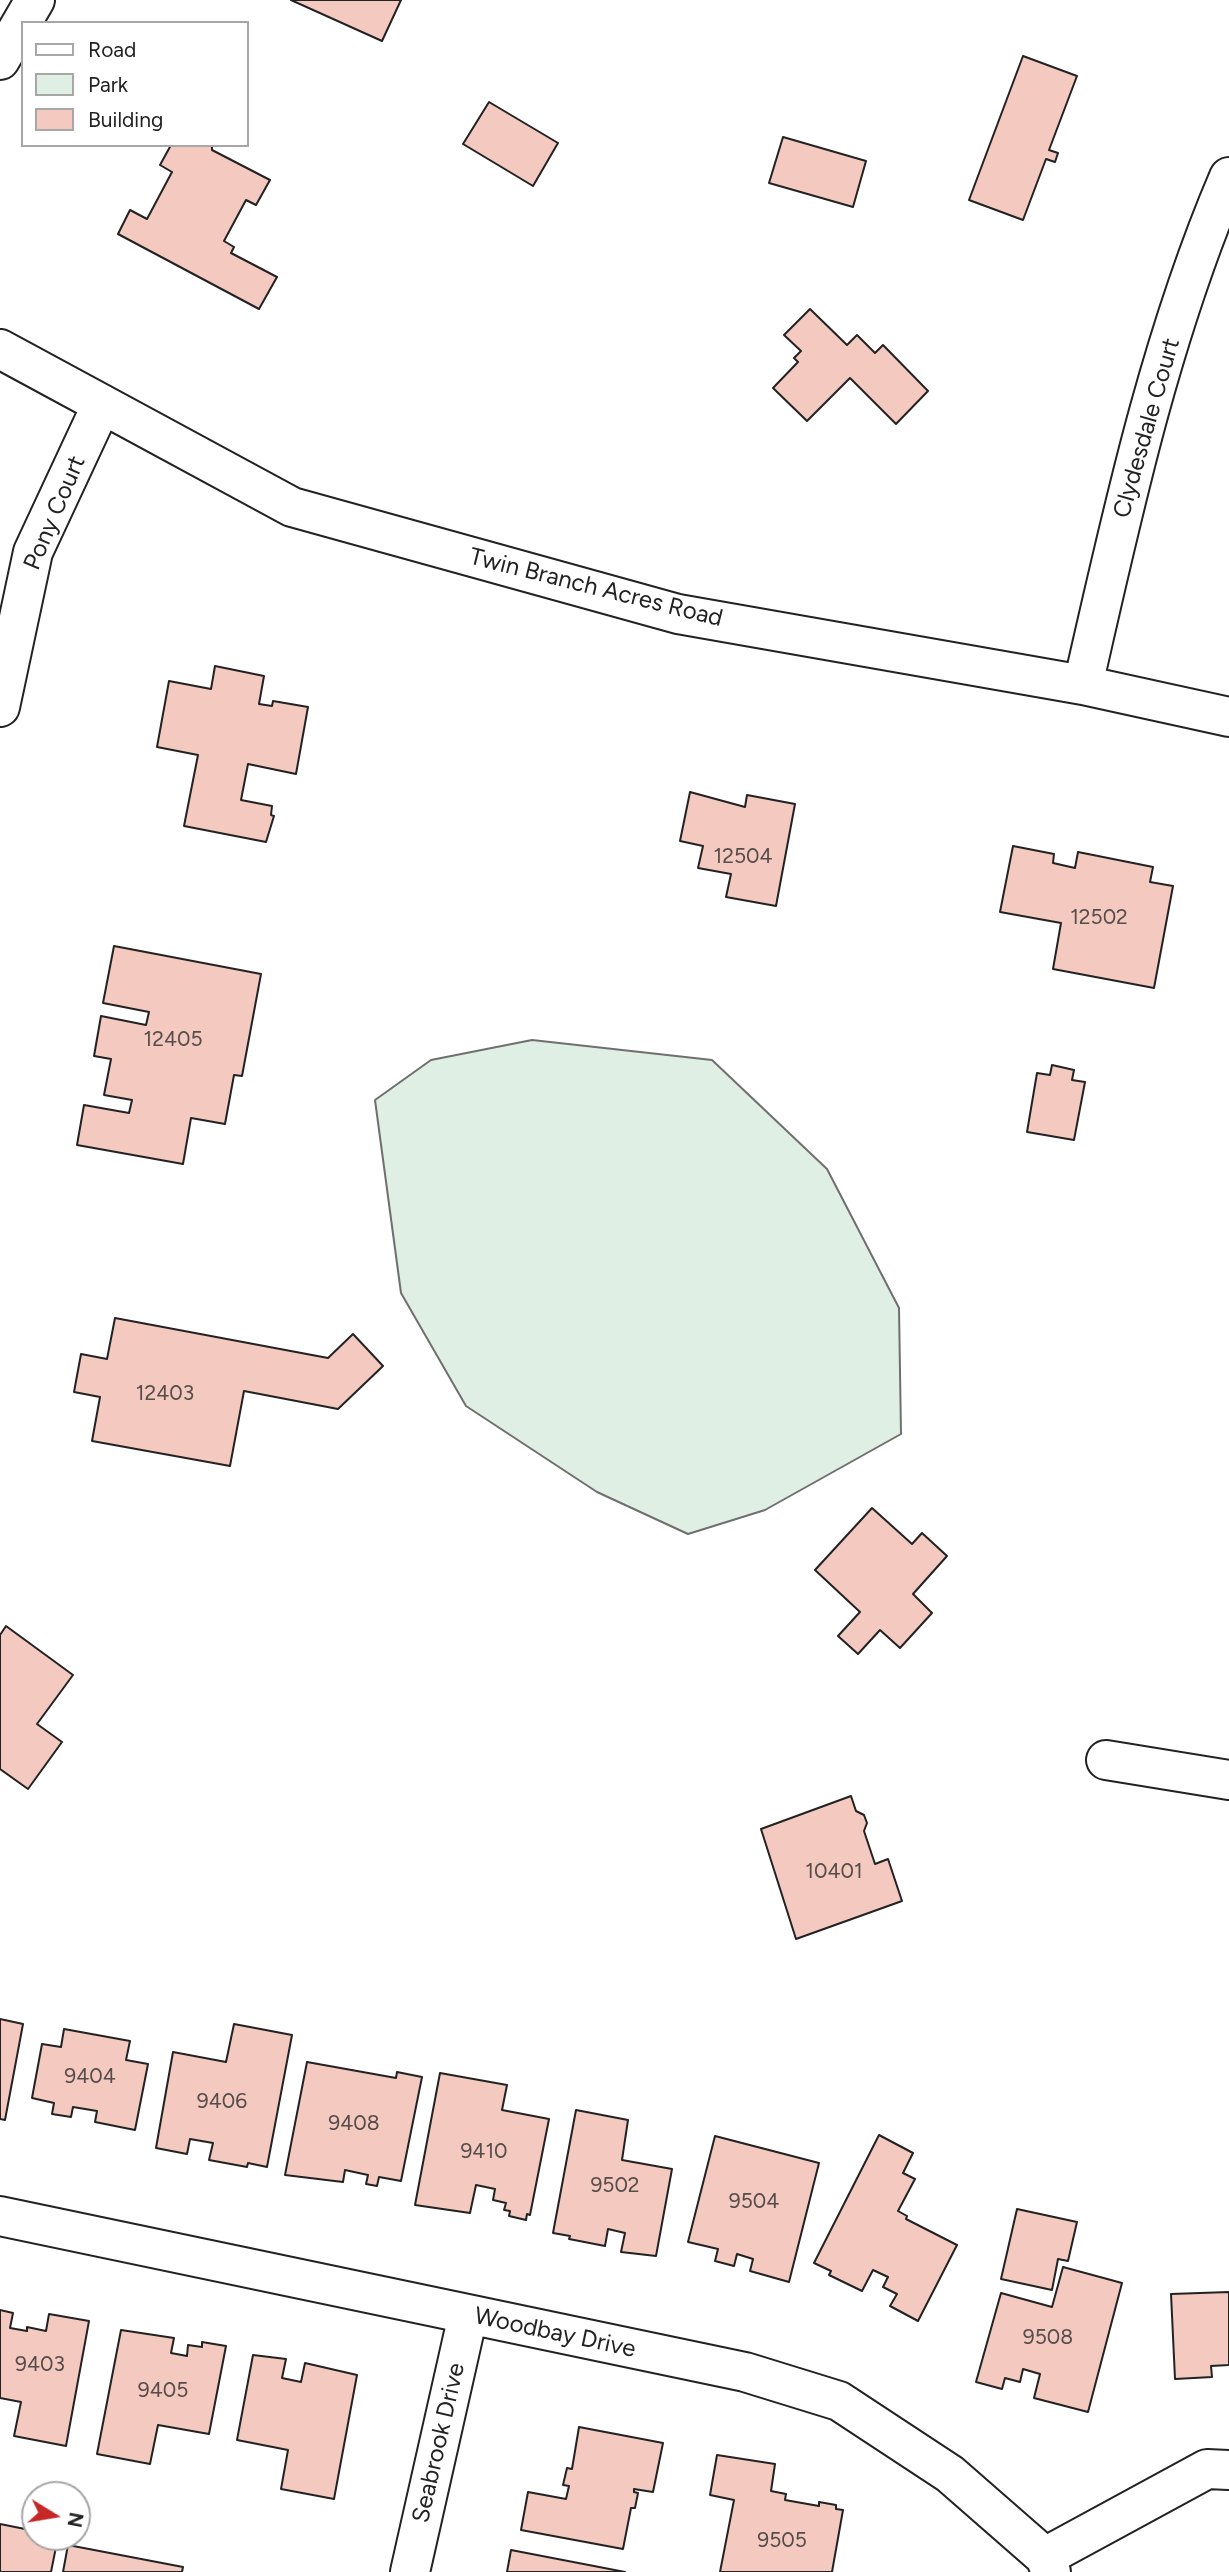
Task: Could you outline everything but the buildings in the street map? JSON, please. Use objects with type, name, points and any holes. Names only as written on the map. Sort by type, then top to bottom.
[{"type":"street","points":[[23,21],[35,0]]},
{"type":"street","points":[[0,60],[21,24]]},
{"type":"street","name":"Clydesdale Court","points":[[1083,685],[1122,512],[1185,291],[1197,251],[1229,177]]},
{"type":"street","name":"Twin Branch Acres Road","points":[[0,349],[292,507],[678,614],[1083,685],[1229,717]]},
{"type":"street","name":"Pony Court","points":[[0,707],[33,552],[102,404]]},
{"type":"street","points":[[1106,1760],[1229,1780]]},
{"type":"street","name":"Woodbay Drive","points":[[0,2216],[745,2372],[839,2401],[950,2474],[1048,2564]]},
{"type":"street","name":"Seabrook Drive","points":[[410,2572],[468,2315]]},
{"type":"street","points":[[1048,2564],[1207,2469],[1229,2470]]},
{"type":"green space","points":[[532,1040],[712,1060],[827,1169],[899,1308],[901,1434],[765,1510],[688,1534],[597,1492],[466,1406],[401,1293],[375,1100],[431,1060]]}]
